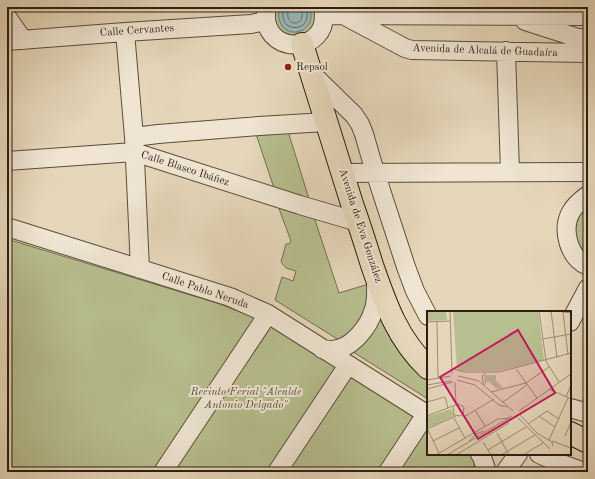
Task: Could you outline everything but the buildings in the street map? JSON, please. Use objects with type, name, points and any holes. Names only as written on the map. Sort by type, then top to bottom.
[{"type":"main road","name":"Avenida de Eva González","points":[[302,44],[342,173],[382,294],[394,323],[404,340],[427,367]]},
{"type":"main road","points":[[571,434],[588,442]]},
{"type":"main road","points":[[571,440],[588,442]]},
{"type":"street","name":"Avenida de Alcalá de Guadaíra","points":[[324,11],[342,15],[405,48],[412,50],[588,53]]},
{"type":"street","points":[[267,14],[270,30],[276,38],[284,43],[293,45],[302,44],[312,40],[319,33],[323,24],[324,11]]},
{"type":"street","name":"Avenida de Alcalá de Guadaíra","points":[[342,15],[383,11],[510,16],[588,16]]},
{"type":"street","name":"Calle Cervantes","points":[[15,41],[251,24],[267,14]]},
{"type":"street","points":[[510,16],[578,38],[588,38]]},
{"type":"street","points":[[7,18],[15,41]]},
{"type":"street","points":[[125,32],[134,145],[140,269]]},
{"type":"street","points":[[506,51],[510,172]]},
{"type":"street","name":"Avenida de Eva González","points":[[312,74],[354,115],[360,124],[406,267],[415,291],[427,314]]},
{"type":"street","points":[[134,145],[158,134],[326,122]]},
{"type":"street","name":"Calle Blasco Ibáñez","points":[[7,161],[134,145],[300,206],[358,222]]},
{"type":"street","points":[[342,173],[588,172]]},
{"type":"street","points":[[588,195],[578,202],[570,214],[566,228],[568,242],[574,254],[588,266]]},
{"type":"street","name":"Calle Pablo Neruda","points":[[7,228],[230,297],[268,314],[427,415]]},
{"type":"street","points":[[322,349],[332,350],[349,345],[365,328],[374,309],[376,274]]},
{"type":"street","points":[[571,320],[588,288]]},
{"type":"street","points":[[163,472],[268,314]]},
{"type":"street","points":[[277,472],[348,365]]},
{"type":"street","points":[[571,408],[588,413]]},
{"type":"street","points":[[388,472],[427,415]]},
{"type":"street","points":[[481,455],[488,472]]},
{"type":"street","points":[[488,472],[495,455]]},
{"type":"street","points":[[505,472],[517,455]]},
{"type":"street","points":[[541,455],[584,472]]},
{"type":"green space","points":[[275,7],[315,7],[317,20],[310,32],[297,37],[283,34],[274,22]]},
{"type":"green space","points":[[287,128],[310,202],[275,191],[255,131]]},
{"type":"green space","points":[[588,204],[588,257],[576,244],[575,221],[580,211]]},
{"type":"green space","points":[[278,206],[314,217],[339,293],[372,283],[366,315],[342,342],[275,300],[282,277],[293,281],[296,271],[286,268],[281,262],[286,244],[289,244],[291,241]]},
{"type":"green space","name":"Recinto Ferial \"Alcalde Antonio Delgado\"","points":[[7,239],[220,304],[248,315],[270,326],[427,422],[427,455],[472,455],[474,463],[472,472],[7,472]]},
{"type":"green space","points":[[377,314],[396,346],[420,373],[427,377],[427,398],[350,350]]},
{"type":"water","points":[[281,7],[309,7],[311,15],[310,22],[306,28],[294,32],[288,31],[282,26],[279,19]]},
{"type":"place","name":"Repsol","points":[[288,67]]}]
